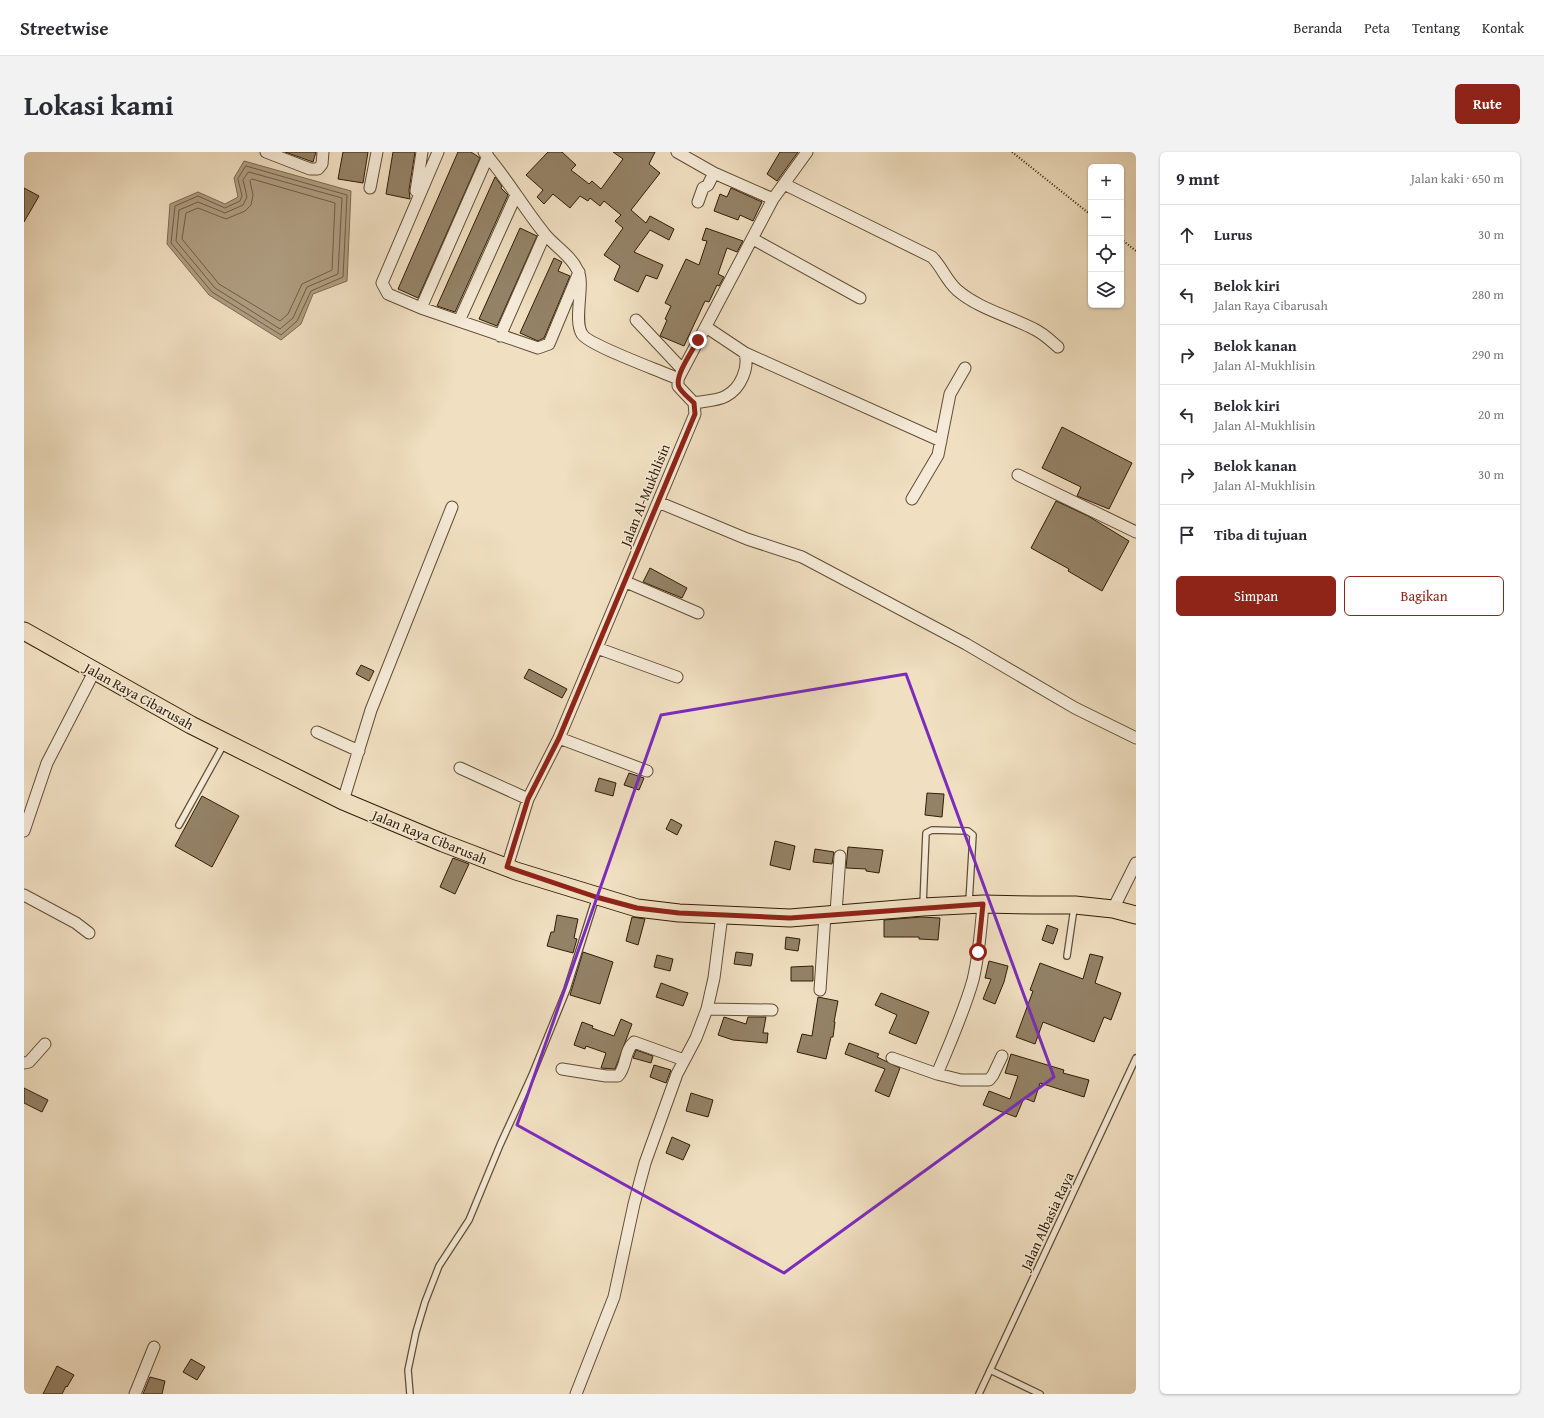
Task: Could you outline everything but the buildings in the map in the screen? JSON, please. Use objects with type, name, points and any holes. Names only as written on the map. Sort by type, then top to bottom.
[{"type":"main road","name":"Jalan Raya Cibarusah","points":[[24,631],[94,672],[224,743],[343,802],[443,843],[507,867],[596,897],[643,909],[790,918],[830,914],[976,905],[1074,905],[1113,909],[1136,915]]},
{"type":"street","points":[[266,152],[310,169],[318,169],[322,164],[323,152]]},
{"type":"street","points":[[370,188],[377,152]]},
{"type":"street","points":[[413,207],[422,152]]},
{"type":"street","points":[[438,152],[413,207],[382,282],[388,294],[421,308],[538,348],[548,344],[579,272]]},
{"type":"street","points":[[676,152],[714,173],[773,199]]},
{"type":"street","points":[[745,353],[747,361],[746,369],[733,391],[725,397],[694,403],[678,386],[680,374],[773,199],[807,152]]},
{"type":"street","points":[[421,308],[486,154]]},
{"type":"street","points":[[486,154],[544,234],[570,259],[579,272],[578,312],[581,333],[586,339],[599,346],[680,374]]},
{"type":"street","points":[[698,202],[703,188],[708,185],[714,173]]},
{"type":"street","points":[[784,184],[932,257],[940,265],[945,278],[958,291],[974,302],[1035,329],[1058,347]]},
{"type":"street","points":[[459,321],[516,195]]},
{"type":"street","points":[[500,336],[544,234]]},
{"type":"street","points":[[753,239],[860,298]]},
{"type":"street","points":[[636,320],[680,374]]},
{"type":"street","points":[[706,327],[745,353],[940,441]]},
{"type":"street","points":[[912,499],[938,455],[950,394],[965,368]]},
{"type":"street","name":"Jalan Al-Mukhlisin","points":[[507,867],[528,799],[559,738],[626,582],[695,414],[694,403]]},
{"type":"street","points":[[1018,475],[1136,532]]},
{"type":"street","points":[[658,502],[747,539],[802,557],[966,644],[1075,708],[1136,738]]},
{"type":"street","points":[[343,802],[371,710],[452,507]]},
{"type":"street","points":[[626,582],[698,613]]},
{"type":"street","points":[[597,648],[677,677]]},
{"type":"street","points":[[24,832],[47,763],[94,672]]},
{"type":"street","points":[[317,732],[359,751]]},
{"type":"street","points":[[559,738],[647,771]]},
{"type":"street","points":[[460,768],[528,799]]},
{"type":"street","points":[[820,990],[830,914],[840,856]]},
{"type":"street","points":[[1113,909],[1136,863]]},
{"type":"street","points":[[24,896],[76,923],[89,932]]},
{"type":"street","points":[[937,1074],[966,1003],[973,979],[978,952],[976,905]]},
{"type":"street","points":[[576,1394],[614,1297],[642,1172],[668,1095],[696,1038],[707,1009],[714,978],[722,915]]},
{"type":"street","points":[[707,1009],[772,1010]]},
{"type":"street","points":[[562,1069],[606,1076],[618,1076],[630,1046],[634,1042],[684,1060]]},
{"type":"street","points":[[24,1063],[29,1062],[45,1044]]},
{"type":"street","points":[[892,1058],[937,1074],[961,1080],[989,1080],[994,1076],[1002,1056]]},
{"type":"street","points":[[134,1394],[154,1348]]},
{"type":"lane","points":[[179,825],[224,743]]},
{"type":"lane","points":[[923,908],[926,833],[932,830],[968,831],[973,835],[976,905]]},
{"type":"lane","points":[[410,1394],[408,1370],[416,1332],[425,1302],[439,1266],[469,1220],[500,1145],[532,1076],[569,982],[596,897]]},
{"type":"lane","points":[[1067,956],[1074,905]]},
{"type":"lane","name":"Jalan Albasia Raya","points":[[979,1394],[1136,1058]]},
{"type":"lane","points":[[990,1370],[1040,1394]]},
{"type":"path","points":[[1012,152],[1088,213]]},
{"type":"path","points":[[1124,241],[1136,251]]},
{"type":"highlighted area","points":[[906,674],[1054,1077],[784,1273],[517,1125],[661,715]]},
{"type":"water","points":[[244,161],[351,191],[347,281],[313,294],[301,324],[281,340],[209,295],[167,244],[170,204],[198,192],[225,204],[238,197],[234,178]]},
{"type":"route","points":[[698,340],[678,379],[678,386],[694,403],[696,408],[695,414],[626,582],[559,738],[528,799],[507,867],[596,897],[637,908],[679,913],[790,918],[836,913],[983,904],[978,952]]}]
